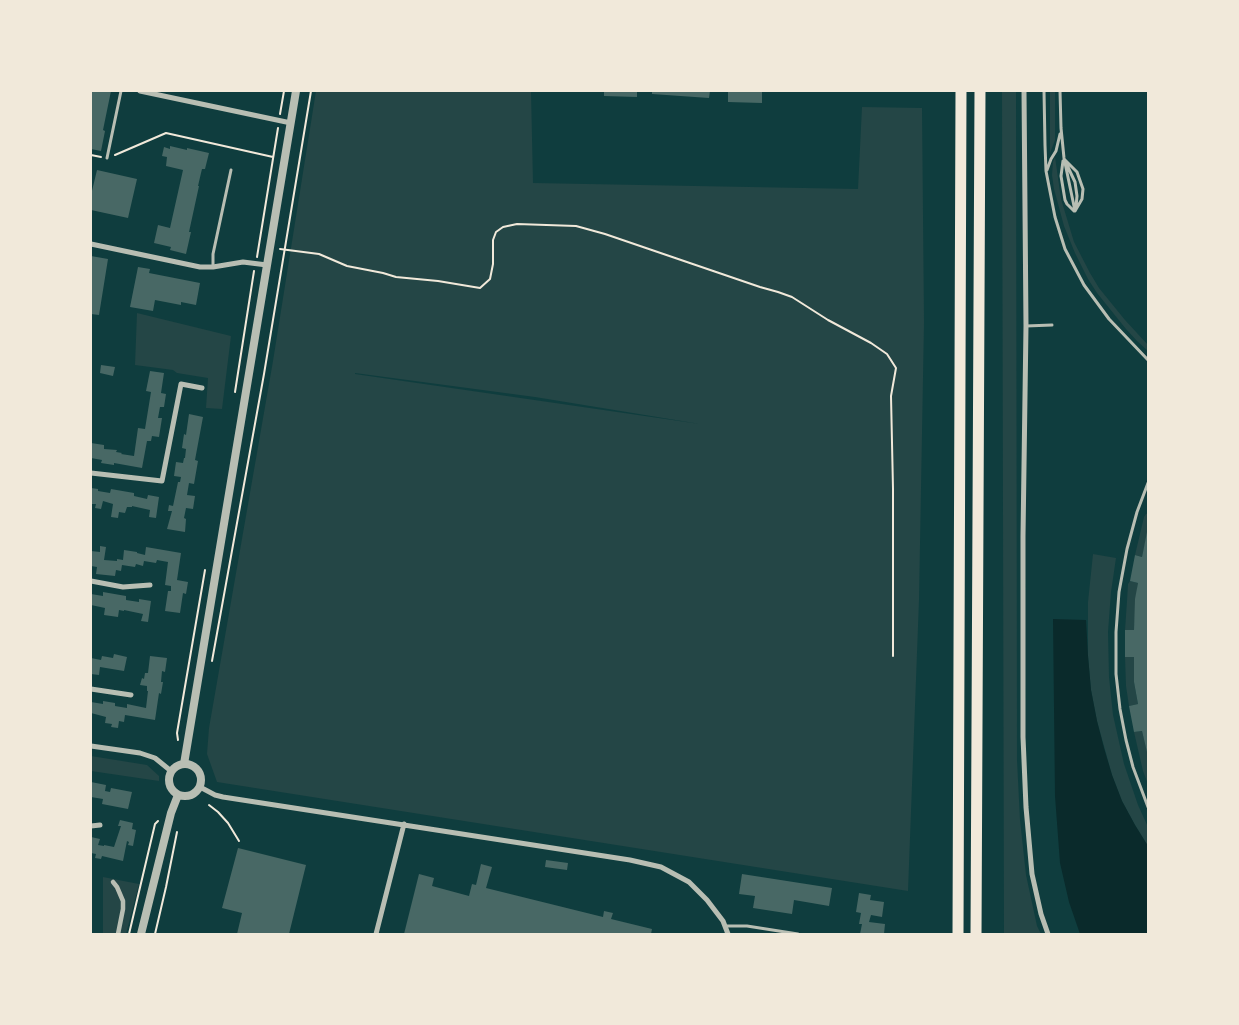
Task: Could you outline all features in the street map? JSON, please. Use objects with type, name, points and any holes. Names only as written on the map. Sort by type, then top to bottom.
[{"type":"highway","points":[[958,934],[961,91]]},
{"type":"highway","points":[[976,934],[980,91]]},
{"type":"street","points":[[140,91],[291,124]]},
{"type":"street","points":[[184,764],[296,91]]},
{"type":"street","points":[[1024,91],[1026,326],[1023,737],[1026,807],[1032,874],[1048,934]]},
{"type":"street","points":[[91,244],[200,267],[244,262],[267,265]]},
{"type":"street","points":[[91,473],[162,481],[181,384],[202,388]]},
{"type":"street","points":[[91,582],[123,587],[150,585]]},
{"type":"street","points":[[91,689],[131,695]]},
{"type":"street","points":[[91,746],[140,753],[155,758],[171,771]]},
{"type":"street","points":[[184,764],[189,764],[201,776],[200,787],[193,794],[183,796],[173,792],[168,782],[174,767],[184,764]]},
{"type":"street","points":[[200,787],[215,795],[660,866],[689,882],[707,900],[723,921],[728,934]]},
{"type":"street","points":[[141,934],[171,813],[178,795]]},
{"type":"street","points":[[376,934],[404,824]]},
{"type":"street","points":[[91,826],[100,825]]},
{"type":"street","points":[[113,882],[123,901],[118,934]]},
{"type":"lane","points":[[107,158],[121,91]]},
{"type":"lane","points":[[1044,91],[1046,171],[1055,217],[1065,249],[1084,286],[1109,319],[1148,360]]},
{"type":"lane","points":[[1060,91],[1064,158],[1075,211]]},
{"type":"lane","points":[[1046,171],[1056,151],[1061,128]]},
{"type":"lane","points":[[1064,158],[1061,176],[1065,200],[1066,204],[1075,211]]},
{"type":"lane","points":[[1064,158],[1076,182],[1075,211]]},
{"type":"lane","points":[[213,267],[213,254],[231,170]]},
{"type":"lane","points":[[1026,326],[1052,326]]},
{"type":"lane","points":[[1148,483],[1126,549],[1116,632],[1116,666],[1120,709],[1133,767],[1148,806]]},
{"type":"lane","points":[[1143,496],[1148,497]]},
{"type":"lane","points":[[725,926],[747,926],[798,934]]},
{"type":"path","points":[[235,392],[284,91]]},
{"type":"path","points":[[211,667],[264,374],[311,91]]},
{"type":"path","points":[[91,155],[107,158],[166,133],[285,160]]},
{"type":"path","points":[[270,248],[319,254],[347,266],[396,277],[480,288],[490,279],[493,264],[492,240],[496,232],[517,224],[576,226],[606,234],[792,297],[828,320],[871,343],[887,354],[896,368],[891,396],[893,656]]},
{"type":"path","points":[[178,741],[176,734],[206,568]]},
{"type":"path","points":[[209,805],[228,823],[239,841]]},
{"type":"path","points":[[155,934],[178,829]]},
{"type":"shaded area","points":[[316,91],[531,91],[533,183],[858,189],[862,107],[922,108],[924,322],[919,600],[908,891],[217,782],[207,754],[209,728],[273,361]],"holes":[[[355,373],[535,397],[700,424]]]},
{"type":"shaded area","points":[[1002,91],[1016,91],[1017,760],[1020,820],[1026,875],[1037,926],[1041,934],[1004,934]]},
{"type":"shaded area","points":[[1050,91],[1055,91],[1055,140],[1050,153]]},
{"type":"shaded area","points":[[1055,157],[1061,199],[1074,242],[1099,288],[1148,345],[1148,351],[1126,329],[1097,293],[1075,253],[1064,226],[1054,189],[1052,175]]},
{"type":"shaded area","points":[[137,313],[231,336],[222,409],[206,408],[208,378],[177,373],[173,370],[135,365]]},
{"type":"shaded area","points":[[1148,513],[1148,531],[1142,557],[1135,555],[1144,517]]},
{"type":"shaded area","points":[[1093,554],[1116,558],[1108,632],[1109,677],[1113,715],[1124,764],[1138,805],[1148,827],[1148,846],[1122,801],[1112,775],[1097,721],[1091,690],[1088,656],[1088,602]]},
{"type":"shaded area","points":[[1130,581],[1138,583],[1134,630],[1125,630],[1128,584]]},
{"type":"shaded area","points":[[1053,619],[1086,620],[1091,690],[1104,748],[1122,801],[1148,846],[1148,934],[1080,934],[1069,902],[1060,863],[1055,796]]},
{"type":"shaded area","points":[[1125,657],[1134,657],[1134,682],[1138,704],[1129,706],[1126,686]]},
{"type":"shaded area","points":[[1142,731],[1148,755],[1148,784],[1134,732]]},
{"type":"shaded area","points":[[91,756],[147,765],[159,776],[159,781],[91,771]]},
{"type":"shaded area","points":[[103,877],[139,884],[126,934],[103,934]]},
{"type":"building","points":[[92,91],[111,91],[101,151],[91,149]]},
{"type":"building","points":[[604,91],[637,91],[637,97],[604,96]]},
{"type":"building","points":[[652,91],[710,91],[709,98],[652,94]]},
{"type":"building","points":[[728,91],[762,91],[762,103],[728,102]]},
{"type":"building","points":[[170,146],[209,153],[205,169],[202,169],[198,186],[186,254],[170,250],[171,247],[154,243],[158,225],[170,228],[183,170],[166,166],[167,157],[162,156],[164,147],[170,149]]},
{"type":"building","points":[[97,170],[137,179],[128,218],[91,210],[91,195]]},
{"type":"building","points":[[91,256],[108,259],[99,315],[91,314]]},
{"type":"building","points":[[138,267],[150,269],[149,273],[200,283],[196,305],[181,302],[181,305],[155,300],[153,311],[130,307]]},
{"type":"building","points":[[101,365],[115,367],[113,376],[100,373]]},
{"type":"building","points":[[150,371],[164,373],[161,393],[166,394],[164,407],[160,407],[158,418],[162,418],[159,437],[152,436],[151,441],[147,441],[142,468],[114,463],[114,465],[101,463],[102,460],[91,458],[91,443],[104,445],[104,449],[117,450],[116,452],[121,454],[134,456],[138,428],[145,429],[151,392],[146,391]]},
{"type":"building","points":[[189,414],[203,417],[195,460],[198,461],[194,484],[189,483],[187,495],[195,496],[193,509],[186,508],[184,518],[186,519],[185,532],[167,529],[172,511],[168,511],[169,505],[173,506],[178,482],[180,482],[181,477],[174,476],[176,462],[183,463],[185,458],[186,449],[182,448]]},
{"type":"building","points":[[91,488],[110,493],[111,489],[134,493],[134,496],[147,499],[148,495],[159,497],[156,518],[149,517],[150,510],[132,506],[127,507],[125,513],[119,512],[118,518],[111,517],[113,504],[103,501],[101,509],[95,508],[96,504],[91,504]]},
{"type":"building","points":[[1147,532],[1147,752],[1142,731],[1134,732],[1129,706],[1138,704],[1134,682],[1134,657],[1125,657],[1125,630],[1134,630],[1135,599],[1138,583],[1130,581],[1135,555],[1142,557]]},
{"type":"building","points":[[100,546],[106,547],[104,560],[123,560],[124,550],[145,555],[146,547],[181,553],[177,580],[188,582],[186,594],[183,593],[180,613],[165,611],[168,591],[171,591],[171,586],[165,585],[168,562],[157,560],[156,563],[144,561],[143,566],[136,564],[135,567],[122,565],[121,571],[116,570],[115,576],[96,574],[97,567],[91,566],[91,551],[100,552]]},
{"type":"building","points":[[103,592],[126,596],[126,600],[139,602],[139,599],[151,601],[148,622],[141,621],[143,614],[124,610],[119,610],[118,617],[104,615],[105,608],[91,605],[91,594],[103,596]]},
{"type":"building","points":[[114,654],[127,657],[124,671],[100,667],[99,675],[91,674],[91,658],[101,660],[102,656],[113,658]]},
{"type":"building","points":[[150,656],[167,658],[165,672],[162,671],[161,682],[163,682],[161,694],[159,693],[155,720],[125,715],[124,722],[119,721],[118,728],[111,727],[112,724],[105,723],[106,717],[91,713],[91,702],[103,704],[103,701],[127,708],[127,704],[146,708],[147,686],[140,685],[145,673],[148,673]]},
{"type":"building","points":[[91,782],[106,785],[105,791],[110,792],[111,788],[132,792],[128,809],[102,804],[103,799],[91,797]]},
{"type":"building","points":[[120,820],[133,823],[132,829],[136,830],[133,846],[128,845],[129,842],[127,841],[123,861],[102,856],[101,859],[95,858],[96,854],[91,853],[91,837],[100,839],[98,845],[114,847],[121,826],[118,826]]},
{"type":"building","points":[[238,848],[306,865],[289,934],[237,934],[242,913],[222,908]]},
{"type":"building","points":[[546,860],[568,863],[567,870],[545,867]]},
{"type":"building","points":[[481,864],[492,867],[486,888],[603,917],[604,911],[613,913],[611,919],[652,929],[651,934],[404,934],[419,874],[434,878],[432,886],[469,896],[472,884],[476,885]]},
{"type":"building","points":[[742,874],[832,888],[829,906],[794,900],[792,914],[753,908],[755,896],[739,894]]},
{"type":"building","points":[[859,893],[871,895],[870,900],[884,902],[882,917],[871,915],[869,922],[885,924],[884,934],[860,934],[862,924],[859,924],[861,913],[856,912]]}]
